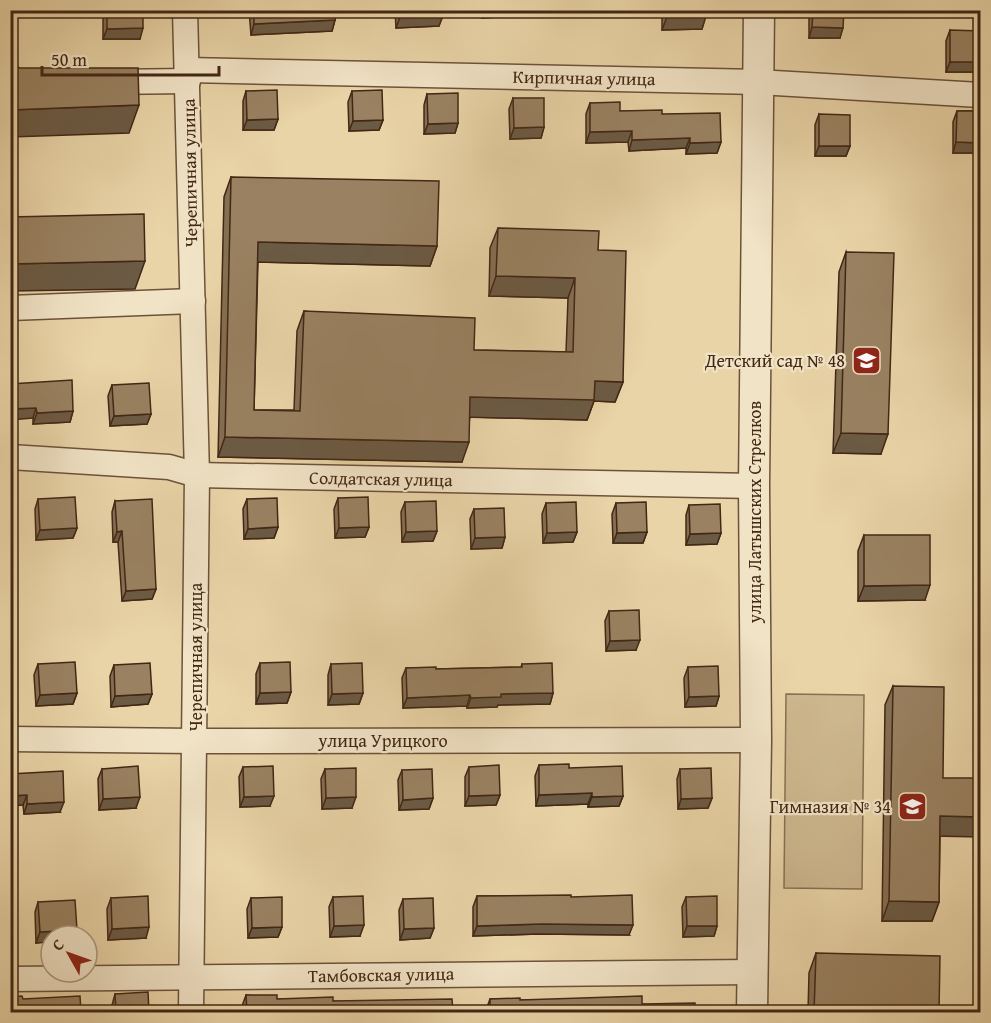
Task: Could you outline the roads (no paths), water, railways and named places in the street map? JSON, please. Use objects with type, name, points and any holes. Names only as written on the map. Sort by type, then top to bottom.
[{"type":"street","name":"Черепичная улица","points":[[185,10],[197,475],[191,1012]]},
{"type":"street","name":"улица Латышских Стрелков","points":[[752,1012],[756,740],[754,486],[759,10]]},
{"type":"street","name":"Черепичная улица","points":[[79,81],[188,76]]},
{"type":"street","name":"Кирпичная улица","points":[[188,76],[759,82],[981,95]]},
{"type":"street","points":[[10,308],[193,301]]},
{"type":"street","name":"Солдатская улица","points":[[10,457],[169,467],[197,475],[754,486]]},
{"type":"street","name":"улица Урицкого","points":[[10,739],[756,740]]},
{"type":"street","name":"Тамбовская улица","points":[[10,979],[752,972]]},
{"type":"place","name":"Детский сад № 48","points":[[866,361]]},
{"type":"place","name":"Гимназия № 34","points":[[912,807]]}]
